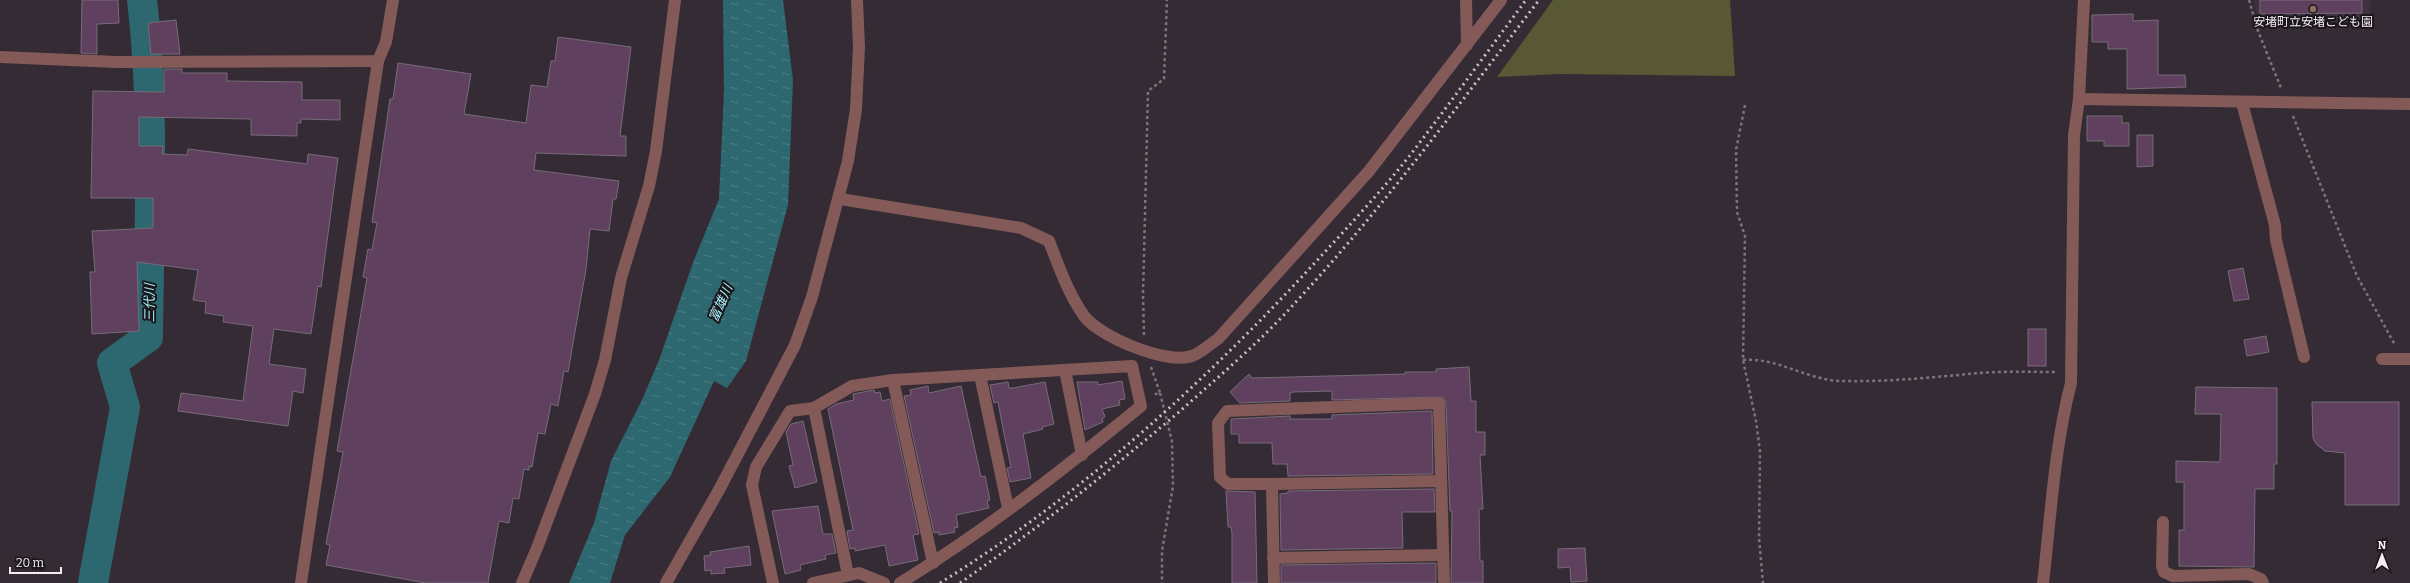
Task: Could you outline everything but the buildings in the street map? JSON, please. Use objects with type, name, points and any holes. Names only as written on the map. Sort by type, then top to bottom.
[{"type":"street","points":[[301,583],[378,61],[386,42],[393,0]]},
{"type":"street","points":[[522,583],[537,548],[595,394],[605,360],[621,278],[649,186],[656,151],[674,0]]},
{"type":"street","points":[[666,583],[719,490],[795,345],[812,297],[840,199],[848,161],[856,109],[860,47],[857,0]]},
{"type":"street","points":[[1466,0],[1467,45]]},
{"type":"street","points":[[840,199],[1021,228],[1049,241],[1064,282],[1085,317],[1113,338],[1175,359],[1193,356],[1218,339],[1369,171],[1501,0]]},
{"type":"street","points":[[2042,583],[2054,471],[2061,422],[2071,383],[2074,135],[2080,99],[2084,0]]},
{"type":"street","points":[[0,57],[156,63],[378,61]]},
{"type":"street","points":[[2080,99],[2288,104],[2410,104]]},
{"type":"street","points":[[2242,103],[2275,225],[2276,240],[2304,357]]},
{"type":"street","points":[[2382,359],[2407,359]]},
{"type":"street","points":[[773,583],[752,485],[756,467],[790,411],[814,408],[852,386],[893,380],[1132,366],[1141,406],[1082,455],[933,563],[900,583]]},
{"type":"street","points":[[1065,370],[1082,455]]},
{"type":"street","points":[[980,375],[1008,508]]},
{"type":"street","points":[[893,380],[933,563]]},
{"type":"street","points":[[1441,481],[1228,484],[1220,477],[1218,423],[1227,411],[1439,403],[1444,583]]},
{"type":"street","points":[[814,408],[848,575]]},
{"type":"street","points":[[1272,484],[1274,583]]},
{"type":"street","points":[[2164,522],[2162,566],[2164,572],[2173,576],[2249,574],[2261,579],[2263,583]]},
{"type":"street","points":[[1274,558],[1443,555]]},
{"type":"street","points":[[813,583],[859,573],[884,583]]},
{"type":"path","points":[[1145,350],[1143,295],[1148,91],[1164,79],[1167,0]]},
{"type":"path","points":[[2249,0],[2258,31],[2356,276],[2407,359]]},
{"type":"path","points":[[1745,105],[1736,150],[1737,212],[1745,236],[1743,360],[1756,421],[1760,451],[1758,538],[1763,583]]},
{"type":"path","points":[[1743,360],[1755,359],[1773,362],[1814,377],[1842,381],[1982,373],[2071,372]]},
{"type":"path","points":[[1160,393],[1172,441],[1173,486],[1162,551],[1162,583]]},
{"type":"shaded area","name":"安堵町立安堵こども園","points":[[2254,0],[2370,0],[2370,19],[2258,19]]},
{"type":"green space","points":[[1553,0],[1730,0],[1735,76],[1559,74],[1497,77]]},
{"type":"water","name":"富雄川","points":[[723,0],[783,0],[793,80],[788,205],[746,361],[727,388],[714,381],[670,477],[625,535],[610,583],[569,583],[594,523],[611,461],[642,400],[659,360],[694,260],[719,199],[724,92]]},
{"type":"waterway","name":"三代川","points":[[93,583],[125,407],[112,363],[148,337],[150,126],[149,84],[142,0]]},
{"type":"railway","points":[[940,583],[991,550],[1089,477],[1182,397],[1226,354],[1311,267],[1387,183],[1426,135],[1526,0]]},
{"type":"railway","points":[[960,583],[1044,521],[1126,457],[1238,360],[1281,318],[1327,268],[1390,193],[1539,0]]},
{"type":"place","name":"安堵町立安堵こども園","points":[[2313,9]]}]
